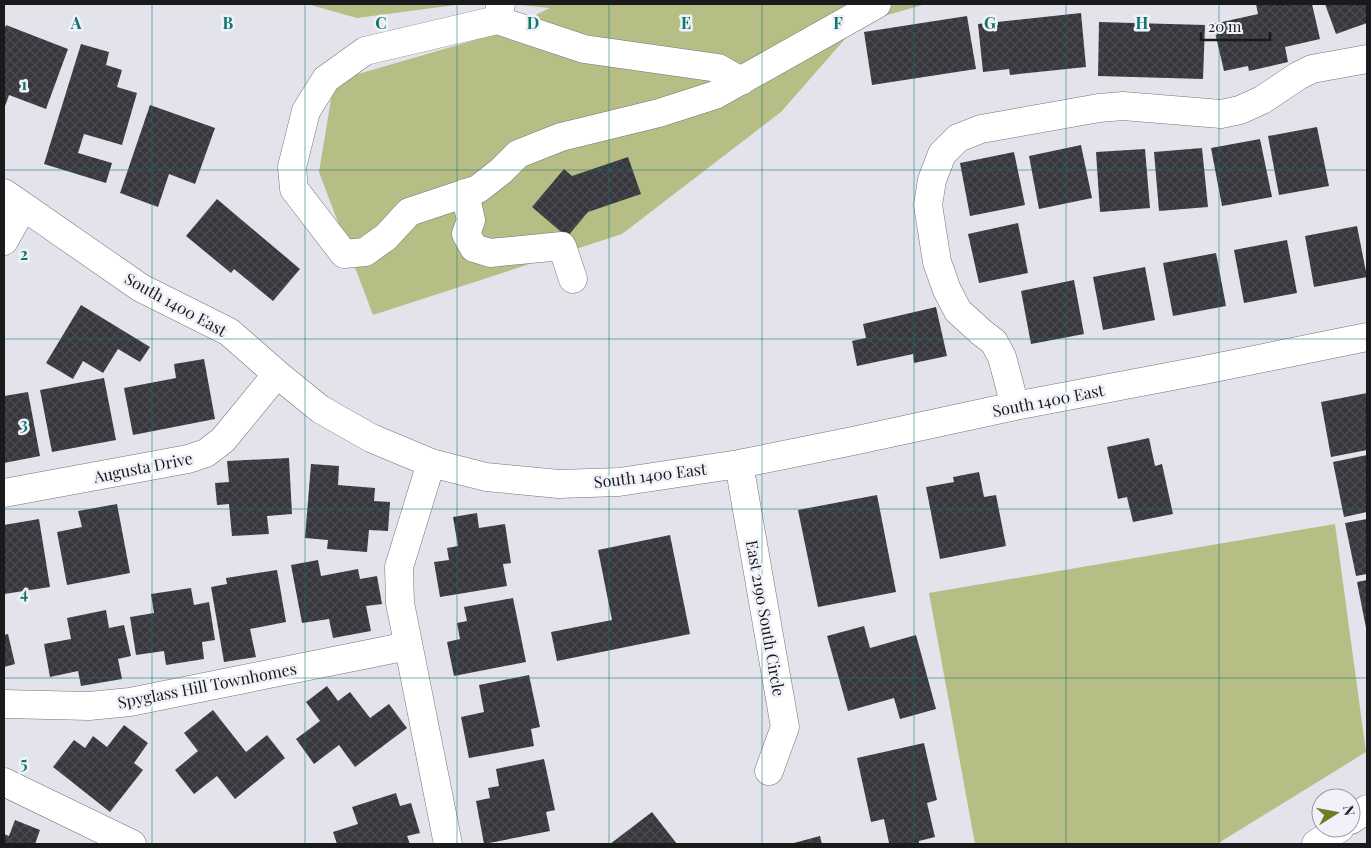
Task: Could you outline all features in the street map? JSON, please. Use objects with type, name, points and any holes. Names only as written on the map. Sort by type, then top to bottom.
[{"type":"street","points":[[741,80],[718,68],[584,49],[499,12],[365,51],[326,78],[306,111],[292,166],[294,189],[344,254],[365,252],[386,237],[409,212],[478,188],[501,171],[518,154],[560,137],[659,113],[706,98],[741,80],[877,4]]},
{"type":"street","points":[[1015,406],[1002,357],[994,342],[958,311],[947,290],[937,262],[928,205],[932,180],[942,154],[958,138],[981,129],[1099,108],[1123,106],[1221,114],[1240,110],[1262,100],[1312,69],[1367,59]]},
{"type":"street","points":[[465,192],[471,220],[466,234],[474,248],[490,253],[562,246],[572,279]]},
{"type":"street","points":[[4,241],[14,200]]},
{"type":"street","name":"South 1400 East","points":[[14,200],[141,288],[228,332],[320,409],[371,438],[432,463],[486,477],[559,484],[619,482],[739,464],[1015,406],[1367,337]]},
{"type":"street","name":"Augusta Drive","points":[[4,493],[188,459],[206,453],[223,440],[277,374]]},
{"type":"street","points":[[432,463],[399,567],[400,603],[448,844]]},
{"type":"street","name":"East 2190 South Circle","points":[[739,464],[785,727],[769,771]]},
{"type":"street","name":"Spyglass Hill Townhomes","points":[[4,704],[90,706],[130,702],[408,646]]},
{"type":"street","points":[[4,782],[132,844]]},
{"type":"green space","points":[[307,4],[463,4],[357,18]]},
{"type":"green space","points":[[509,4],[926,4],[859,23],[781,112],[622,234],[373,315],[319,172],[334,81],[496,34],[550,8]]},
{"type":"green space","points":[[1335,524],[1366,752],[1217,844],[975,844],[929,593]]},
{"type":"building","points":[[1256,4],[1312,4],[1320,39],[1285,47],[1288,62],[1249,71],[1248,66],[1224,71],[1213,24],[1258,14]]},
{"type":"building","points":[[1325,4],[1367,4],[1367,23],[1336,34]]},
{"type":"building","points":[[1081,13],[1086,67],[1010,75],[1009,69],[983,72],[978,24]]},
{"type":"building","points":[[967,16],[976,69],[872,85],[864,32]]},
{"type":"building","points":[[1099,22],[1205,25],[1203,79],[1098,76]]},
{"type":"building","points":[[6,25],[68,49],[46,109],[9,95],[4,109],[4,30]]},
{"type":"building","points":[[81,44],[109,52],[106,65],[122,70],[117,87],[137,93],[122,145],[84,134],[78,153],[112,163],[106,183],[44,164]]},
{"type":"building","points":[[150,105],[215,128],[195,184],[169,174],[158,207],[120,193]]},
{"type":"building","points":[[1317,127],[1329,186],[1279,195],[1268,136]]},
{"type":"building","points":[[1260,139],[1272,197],[1222,206],[1211,148]]},
{"type":"building","points":[[1081,145],[1092,198],[1039,209],[1029,156]]},
{"type":"building","points":[[1202,148],[1208,207],[1159,211],[1154,152]]},
{"type":"building","points":[[1145,149],[1150,208],[1100,212],[1096,152]]},
{"type":"building","points":[[1014,152],[1025,205],[970,216],[960,163]]},
{"type":"building","points":[[628,157],[641,194],[588,212],[567,237],[532,207],[564,169],[572,176]]},
{"type":"building","points":[[217,199],[300,269],[273,301],[234,269],[231,273],[186,236]]},
{"type":"building","points":[[1018,223],[1028,273],[979,283],[968,234]]},
{"type":"building","points":[[1357,226],[1367,277],[1314,287],[1305,236]]},
{"type":"building","points":[[1287,240],[1297,293],[1244,303],[1234,250]]},
{"type":"building","points":[[1216,253],[1226,306],[1173,316],[1163,263]]},
{"type":"building","points":[[1145,267],[1155,320],[1103,330],[1093,277]]},
{"type":"building","points":[[1074,280],[1084,334],[1031,344],[1021,291]]},
{"type":"building","points":[[81,305],[150,347],[140,362],[118,349],[103,373],[83,361],[73,379],[46,363]]},
{"type":"building","points":[[936,307],[947,356],[914,363],[913,354],[857,366],[852,341],[866,338],[863,324]]},
{"type":"building","points":[[204,359],[215,419],[133,435],[124,388],[176,378],[174,364]]},
{"type":"building","points":[[104,378],[116,440],[52,452],[40,390]]},
{"type":"building","points":[[28,392],[40,456],[4,463],[4,396]]},
{"type":"building","points":[[1367,393],[1367,450],[1331,457],[1321,402]]},
{"type":"building","points":[[1149,438],[1155,466],[1162,464],[1173,514],[1133,522],[1127,497],[1118,499],[1107,447]]},
{"type":"building","points":[[1367,455],[1367,512],[1344,517],[1333,462]]},
{"type":"building","points":[[289,458],[292,514],[267,516],[269,534],[232,536],[229,504],[217,505],[215,483],[229,482],[227,461]]},
{"type":"building","points":[[311,464],[339,466],[338,485],[375,488],[374,501],[390,502],[388,531],[369,530],[367,552],[327,549],[328,540],[305,538]]},
{"type":"building","points":[[979,472],[984,497],[996,495],[1006,546],[940,559],[926,487],[954,482],[953,477]]},
{"type":"building","points":[[877,495],[896,592],[818,607],[798,510]]},
{"type":"building","points":[[117,504],[130,573],[67,585],[57,532],[82,527],[78,511]]},
{"type":"building","points":[[477,513],[479,528],[505,524],[511,563],[503,564],[507,586],[440,597],[434,562],[449,560],[447,548],[458,546],[453,517]]},
{"type":"building","points":[[39,519],[50,587],[4,594],[4,525]]},
{"type":"building","points":[[1367,519],[1367,574],[1356,576],[1345,523]]},
{"type":"building","points":[[670,535],[690,634],[557,661],[551,632],[612,620],[598,550]]},
{"type":"building","points":[[318,560],[321,576],[358,569],[360,579],[377,576],[382,604],[366,606],[371,631],[333,638],[329,619],[302,623],[291,565]]},
{"type":"building","points":[[277,570],[286,622],[250,629],[256,657],[224,662],[211,587],[227,584],[226,578]]},
{"type":"building","points":[[1367,580],[1367,628],[1366,628],[1357,582]]},
{"type":"building","points":[[191,588],[194,605],[209,602],[215,640],[202,642],[204,659],[166,665],[164,651],[136,655],[130,617],[154,613],[151,594]]},
{"type":"building","points":[[513,598],[526,662],[454,676],[447,642],[460,639],[457,623],[467,621],[464,607]]},
{"type":"building","points":[[106,610],[109,628],[124,625],[131,656],[118,659],[122,679],[81,686],[78,671],[50,677],[44,644],[71,639],[67,618]]},
{"type":"building","points":[[864,626],[870,648],[916,635],[936,709],[900,719],[894,698],[848,711],[827,636]]},
{"type":"building","points":[[8,634],[15,664],[4,667],[4,635]]},
{"type":"building","points":[[529,675],[540,727],[531,729],[534,746],[469,758],[461,717],[484,712],[479,685]]},
{"type":"building","points":[[327,686],[338,701],[350,692],[370,718],[389,704],[407,728],[355,767],[339,745],[314,764],[296,739],[320,721],[306,702]]},
{"type":"building","points":[[213,710],[246,752],[267,735],[285,758],[235,799],[217,776],[194,794],[175,770],[198,751],[184,733]]},
{"type":"building","points":[[124,725],[148,743],[134,763],[143,770],[110,812],[53,767],[74,740],[85,748],[93,736],[107,747]]},
{"type":"building","points":[[924,743],[937,800],[927,803],[935,837],[919,841],[919,844],[885,844],[889,843],[884,819],[871,822],[857,758]]},
{"type":"building","points":[[544,759],[555,810],[546,812],[550,831],[484,844],[476,801],[490,798],[488,788],[499,786],[496,769]]},
{"type":"building","points":[[396,793],[400,806],[411,803],[420,833],[407,836],[410,844],[337,844],[333,832],[358,824],[352,807]]},
{"type":"building","points":[[652,812],[677,844],[610,844]]},
{"type":"building","points":[[15,820],[40,830],[35,844],[4,844],[4,834],[9,836]]},
{"type":"building","points":[[820,836],[822,844],[790,844]]}]
